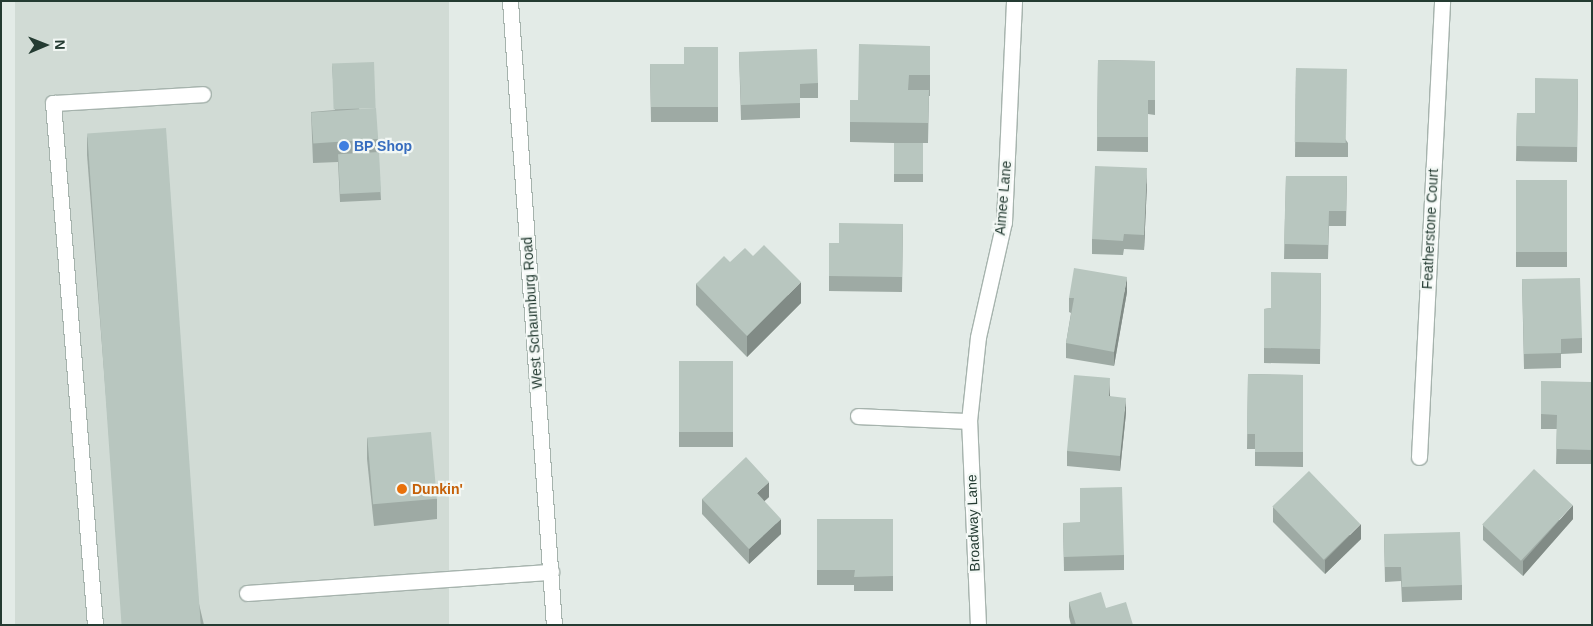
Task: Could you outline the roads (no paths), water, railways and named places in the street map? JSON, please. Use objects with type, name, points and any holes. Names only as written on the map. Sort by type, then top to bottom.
[{"type":"street","name":"West Schaumburg Road","points":[[510,1],[554,625]]},
{"type":"street","name":"Aimee Lane","points":[[969,421],[978,338],[1004,222],[1014,1]]},
{"type":"street","name":"Featherstone Court","points":[[1420,457],[1442,1]]},
{"type":"street","points":[[95,625],[53,103],[203,94]]},
{"type":"street","points":[[858,416],[969,421]]},
{"type":"street","name":"Broadway Lane","points":[[969,421],[978,625]]},
{"type":"street","points":[[247,593],[551,572]]},
{"type":"place","name":"BP Shop","points":[[344,146]]},
{"type":"place","name":"Dunkin'","points":[[402,489]]}]
